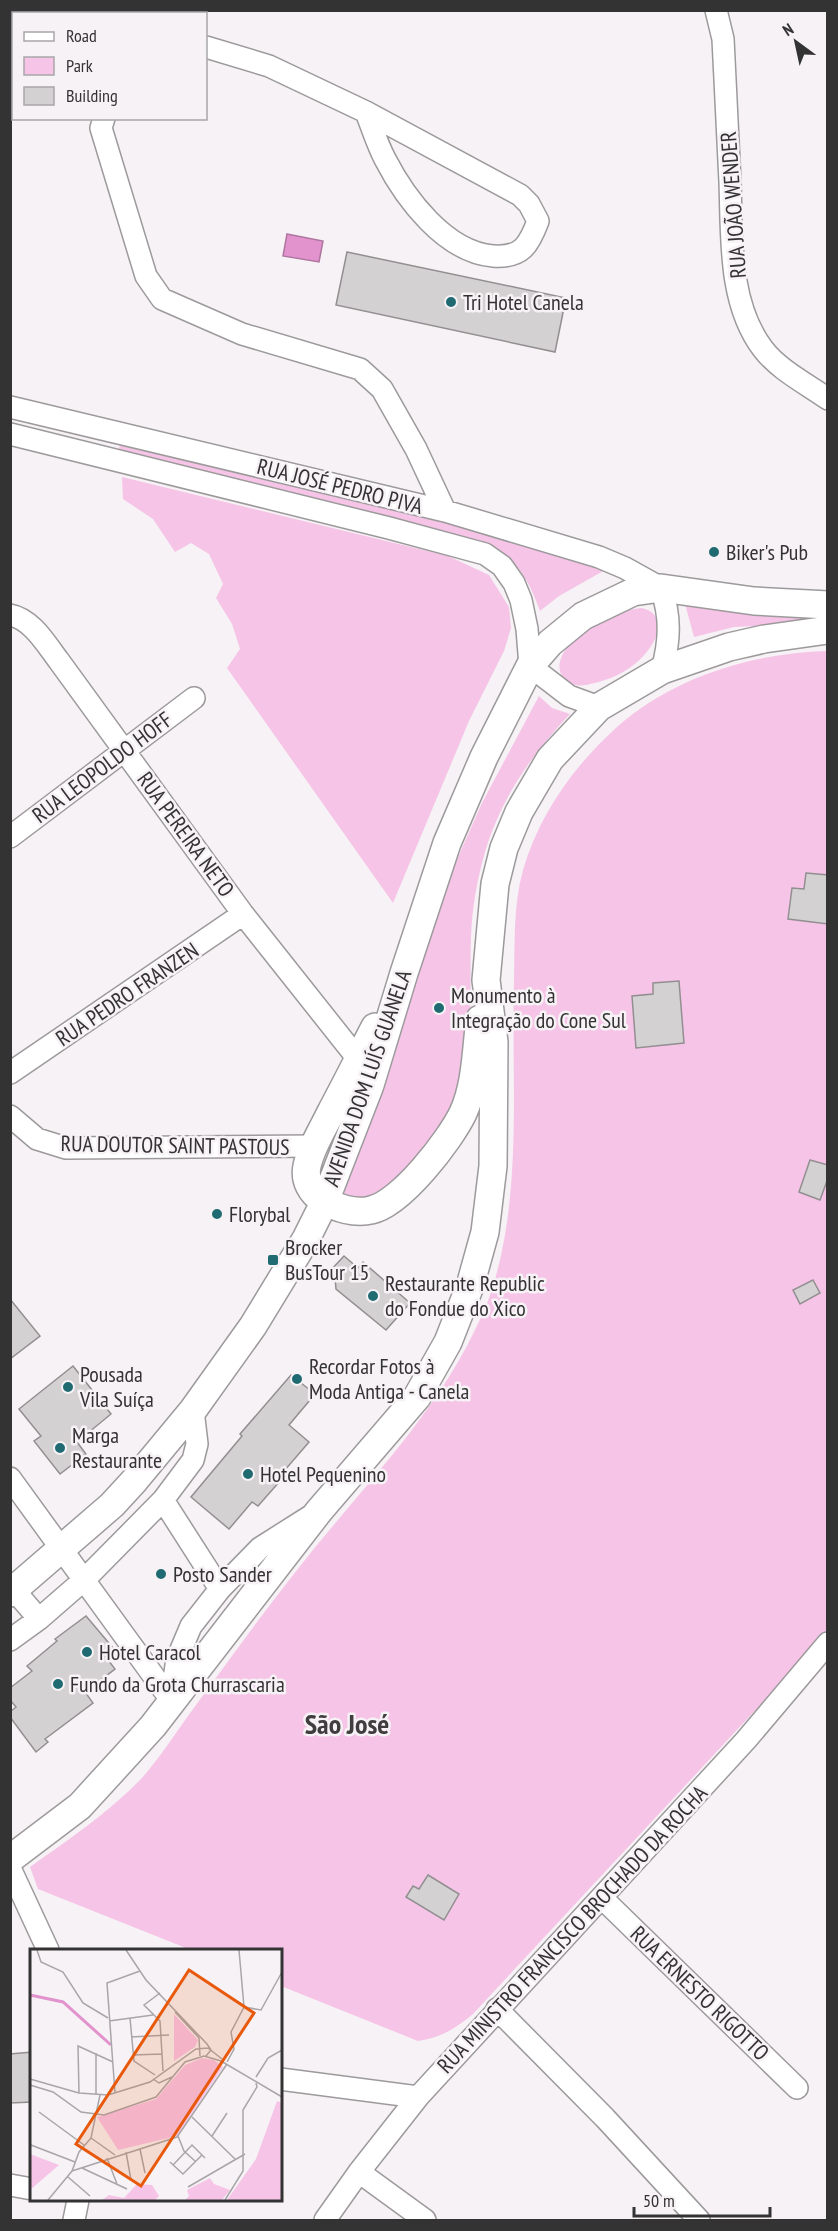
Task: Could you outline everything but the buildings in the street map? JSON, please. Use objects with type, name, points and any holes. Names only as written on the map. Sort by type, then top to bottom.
[{"type":"main road","name":"AVENIDA DOM LUÍS GUANELA","points":[[12,1591],[112,1505],[193,1410],[253,1326],[306,1239],[325,1201],[370,1085],[447,843],[484,757],[530,666],[550,643],[583,616],[633,592],[661,588],[754,601],[828,604]]},
{"type":"main road","points":[[403,976],[358,1059],[314,1146],[306,1167],[307,1182],[313,1193],[325,1201],[356,1212],[373,1210],[402,1189],[443,1147],[463,1112],[471,1088],[486,980],[495,884],[504,848],[533,785],[550,759],[599,708],[662,670],[729,647],[764,639],[828,630]]},
{"type":"main road","points":[[10,1858],[80,1806],[131,1751],[319,1511],[417,1397],[448,1342],[470,1286],[485,1232],[493,1166],[494,1042],[486,980]]},
{"type":"street","name":"RUA JOÃO WENDER","points":[[716,10],[723,39],[733,255],[743,307],[752,332],[775,362],[828,399]]},
{"type":"street","points":[[207,47],[269,66],[366,112],[520,195],[529,204],[538,221],[529,244],[508,257],[487,255],[453,243],[419,211],[384,159],[366,112]]},
{"type":"street","points":[[103,120],[101,128],[146,276],[162,299],[242,334],[360,369],[382,389],[416,448],[445,512]]},
{"type":"street","name":"RUA JOSÉ PEDRO PIVA","points":[[10,407],[445,512],[599,557],[625,567],[661,588]]},
{"type":"street","name":"RUA JOSÉ PEDRO PIVA","points":[[10,434],[465,547],[485,555],[502,566],[514,583],[521,600],[527,629],[530,666]]},
{"type":"street","points":[[661,588],[668,608],[669,622],[669,639],[662,670]]},
{"type":"street","name":"RUA PEREIRA NETO","points":[[10,615],[17,616],[33,628],[125,749],[243,914],[358,1059]]},
{"type":"street","points":[[530,666],[569,696],[599,708]]},
{"type":"street","name":"RUA LEOPOLDO HOFF","points":[[10,837],[194,698]]},
{"type":"street","name":"RUA PEDRO FRANZEN","points":[[10,1073],[243,914]]},
{"type":"street","name":"RUA DOUTOR SAINT PASTOUS","points":[[10,1116],[37,1139],[66,1148],[314,1146]]},
{"type":"street","points":[[10,1640],[39,1619],[85,1578],[163,1500],[193,1460],[197,1444],[193,1410]]},
{"type":"street","points":[[10,1478],[85,1578],[171,1700]]},
{"type":"street","points":[[163,1500],[220,1588]]},
{"type":"street","points":[[171,1700],[177,1659],[191,1626],[220,1588],[260,1548],[319,1511]]},
{"type":"street","points":[[12,1591],[39,1619]]},
{"type":"street","name":"RUA MINISTRO FRANCISCO BROCHADO DA ROCHA","points":[[325,2220],[359,2172],[418,2097],[746,1740],[828,1643]]},
{"type":"street","points":[[10,1868],[48,1949]]},
{"type":"street","name":"RUA ERNESTO RIGOTTO","points":[[602,1898],[797,2088]]},
{"type":"street","points":[[497,2009],[604,2118],[699,2220]]},
{"type":"street","points":[[282,2079],[418,2097]]},
{"type":"street","points":[[359,2172],[424,2220]]},
{"type":"street","points":[[10,2185],[30,2189]]},
{"type":"street","points":[[74,2220],[78,2201]]},
{"type":"green space","points":[[120,445],[181,457],[439,521],[605,570],[559,596],[540,611],[519,569],[504,554],[482,541],[118,452]]},
{"type":"green space","points":[[122,477],[448,556],[489,575],[509,607],[511,628],[504,651],[469,721],[393,903],[227,668],[240,649],[232,624],[216,598],[223,584],[209,554],[191,543],[175,552],[153,519],[123,499]]},
{"type":"green space","points":[[684,600],[810,615],[827,622],[734,627],[694,637]]},
{"type":"green space","points":[[641,608],[649,610],[654,615],[659,629],[649,649],[642,657],[626,670],[606,680],[582,685],[568,682],[559,668],[564,652],[576,637],[607,617]]},
{"type":"green space","points":[[827,651],[827,1633],[473,2014],[441,2035],[418,2041],[282,1986],[282,1949],[188,1949],[38,1889],[30,1867],[101,1815],[147,1772],[283,1588],[415,1425],[457,1363],[482,1316],[499,1263],[507,1223],[511,1183],[514,1101],[513,1020],[518,897],[530,849],[560,792],[601,742],[639,709],[663,694],[715,671],[771,657]]},
{"type":"green space","points":[[539,696],[552,708],[570,714],[519,778],[500,813],[485,852],[472,915],[468,1046],[465,1064],[455,1094],[430,1142],[390,1185],[368,1200],[354,1201],[340,1198],[374,1114],[447,882],[482,803]]},
{"type":"shaded area","points":[[287,234],[323,241],[319,262],[283,256]]},
{"type":"place","name":"Tri Hotel Canela","points":[[451,302]]},
{"type":"place","name":"Biker's Pub","points":[[714,552]]},
{"type":"place","name":"Monumento à Integração do Cone Sul","points":[[439,1008]]},
{"type":"place","name":"Florybal","points":[[217,1214]]},
{"type":"place","name":"Brocker BusTour 15","points":[[273,1260]]},
{"type":"place","name":"Restaurante Republic do Fondue do Xico","points":[[373,1296]]},
{"type":"place","name":"Recordar Fotos à Moda Antiga - Canela","points":[[297,1379]]},
{"type":"place","name":"Pousada Vila Suíça","points":[[68,1387]]},
{"type":"place","name":"Marga Restaurante","points":[[60,1448]]},
{"type":"place","name":"Hotel Pequenino","points":[[248,1474]]},
{"type":"place","name":"Posto Sander","points":[[161,1574]]},
{"type":"place","name":"Hotel Caracol","points":[[87,1652]]},
{"type":"place","name":"Fundo da Grota Churrascaria","points":[[58,1684]]},
{"type":"district","name":"São José","points":[[347,1723]]}]
